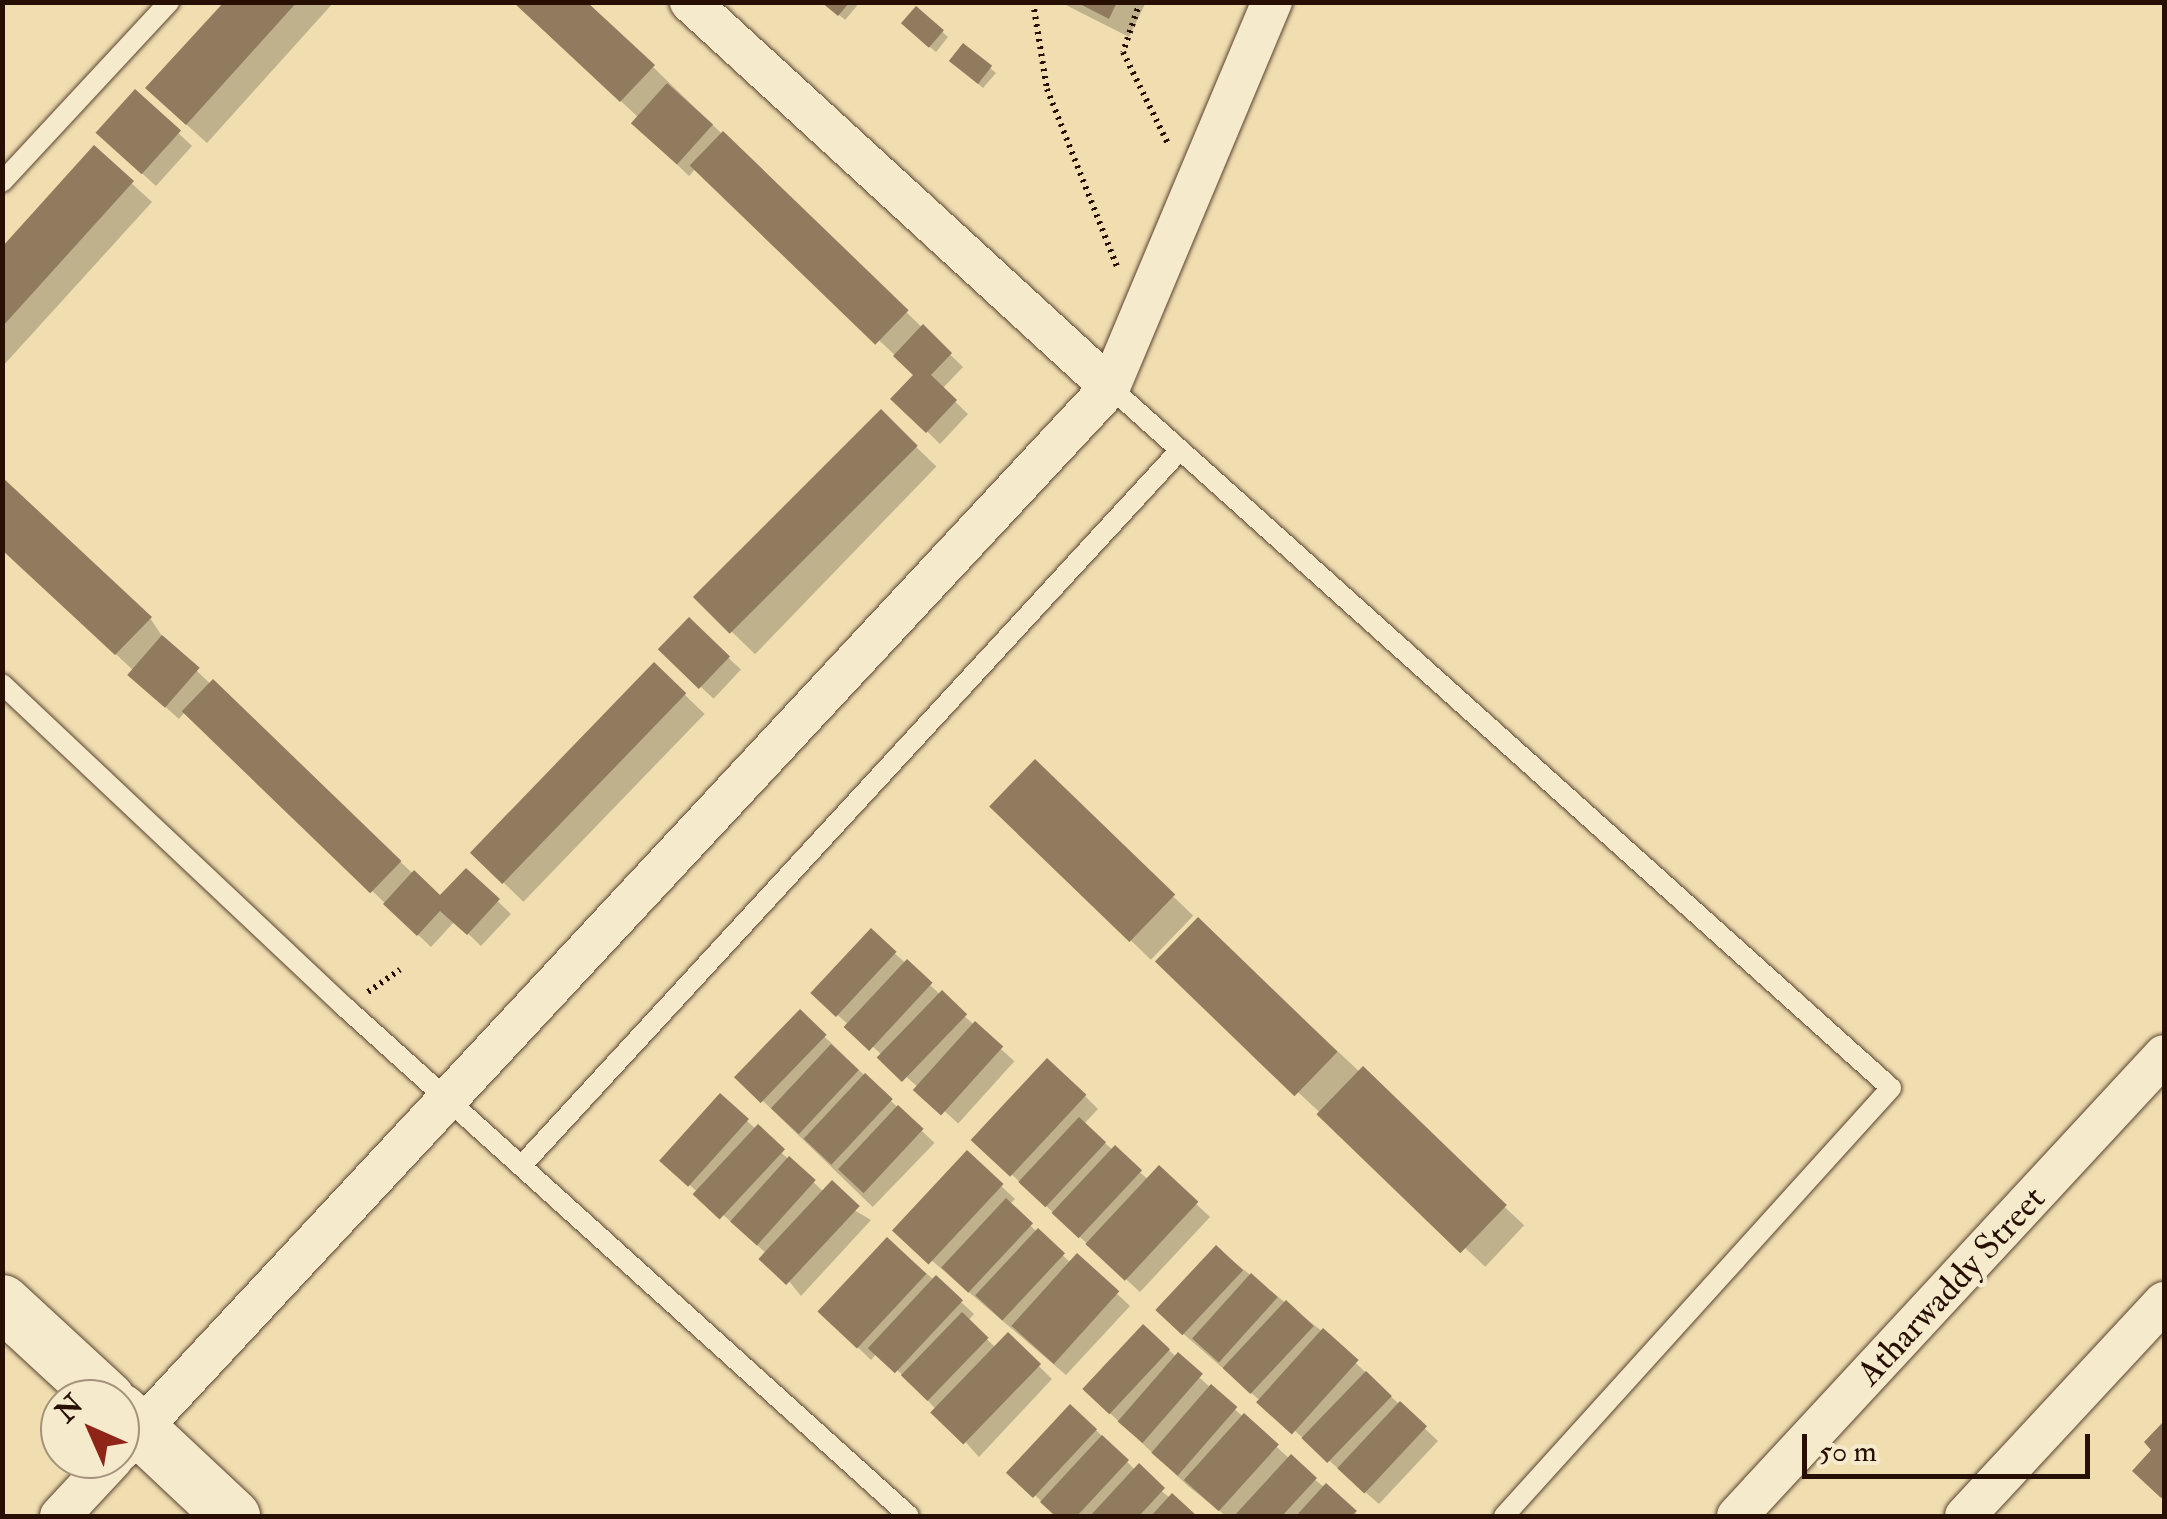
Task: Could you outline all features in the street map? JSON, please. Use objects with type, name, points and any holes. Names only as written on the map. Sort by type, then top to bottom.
[{"type":"street","points":[[690,2],[1110,387]]},
{"type":"street","points":[[140,1410],[452,1098],[1110,387],[1272,2]]},
{"type":"street","name":"Atharwaddy Street","points":[[1737,1516],[2164,1055]]},
{"type":"street","points":[[2,1302],[73,1379]]},
{"type":"street","points":[[1965,1516],[2164,1302]]},
{"type":"street","points":[[140,1445],[232,1516]]},
{"type":"street","points":[[60,1516],[86,1479]]},
{"type":"lane","points":[[2,182],[168,2]]},
{"type":"lane","points":[[1110,387],[1892,1088],[1504,1516]]},
{"type":"lane","points":[[524,1163],[1180,450]]},
{"type":"lane","points":[[2,684],[346,1008],[452,1098],[909,1516]]},
{"type":"path","points":[[1032,2],[1046,90],[1117,266],[1112,282]]},
{"type":"path","points":[[1140,2],[1124,52],[1165,132],[1185,208]]},
{"type":"building","points":[[224,2],[297,2],[186,125],[145,88]]},
{"type":"building","points":[[513,2],[587,2],[655,65],[620,102]]},
{"type":"building","points":[[821,2],[850,2],[838,16]]},
{"type":"building","points":[[1076,2],[1117,2],[1109,19]]},
{"type":"building","points":[[916,6],[944,30],[929,48],[901,23]]},
{"type":"building","points":[[963,43],[992,66],[978,84],[949,61]]},
{"type":"building","points":[[667,83],[713,124],[677,165],[631,123]]},
{"type":"building","points":[[135,89],[181,130],[142,174],[96,133]]},
{"type":"building","points":[[723,131],[909,310],[875,345],[690,166]]},
{"type":"building","points":[[94,145],[134,181],[2,327],[2,247]]},
{"type":"building","points":[[923,324],[952,353],[931,375],[957,400],[926,433],[890,399],[913,375],[893,356]]},
{"type":"building","points":[[881,409],[918,446],[730,634],[693,597]]},
{"type":"building","points":[[2,477],[152,617],[115,655],[2,550]]},
{"type":"building","points":[[689,617],[730,657],[699,689],[658,649]]},
{"type":"building","points":[[162,635],[200,668],[165,708],[127,675]]},
{"type":"building","points":[[654,662],[686,693],[502,884],[470,853]]},
{"type":"building","points":[[213,679],[401,861],[370,893],[182,711]]},
{"type":"building","points":[[1035,759],[1175,894],[1129,942],[989,806]]},
{"type":"building","points":[[466,868],[500,899],[467,935],[440,911],[417,936],[383,904],[414,870],[440,895]]},
{"type":"building","points":[[1198,917],[1338,1052],[1294,1096],[1155,962]]},
{"type":"building","points":[[871,928],[897,952],[836,1017],[810,993]]},
{"type":"building","points":[[907,959],[933,983],[869,1051],[844,1027]]},
{"type":"building","points":[[942,990],[967,1014],[902,1082],[877,1058]]},
{"type":"building","points":[[800,1009],[827,1035],[761,1103],[734,1077]]},
{"type":"building","points":[[975,1021],[1003,1046],[941,1116],[913,1090]]},
{"type":"building","points":[[831,1044],[859,1070],[799,1134],[771,1108]]},
{"type":"building","points":[[1047,1058],[1086,1095],[1010,1177],[971,1140]]},
{"type":"building","points":[[1363,1066],[1507,1205],[1460,1253],[1316,1114]]},
{"type":"building","points":[[865,1073],[893,1099],[831,1165],[804,1139]]},
{"type":"building","points":[[720,1093],[749,1119],[688,1187],[659,1161]]},
{"type":"building","points":[[898,1105],[924,1129],[864,1193],[838,1169]]},
{"type":"building","points":[[1079,1117],[1106,1142],[1045,1207],[1018,1182]]},
{"type":"building","points":[[758,1124],[785,1149],[720,1219],[693,1194]]},
{"type":"building","points":[[1115,1145],[1142,1170],[1079,1238],[1052,1213]]},
{"type":"building","points":[[967,1150],[1004,1184],[929,1265],[892,1230]]},
{"type":"building","points":[[789,1156],[816,1180],[757,1245],[730,1221]]},
{"type":"building","points":[[1159,1165],[1198,1202],[1125,1281],[1085,1244]]},
{"type":"building","points":[[832,1180],[860,1206],[786,1285],[758,1259]]},
{"type":"building","points":[[1006,1198],[1033,1223],[968,1293],[941,1267]]},
{"type":"building","points":[[1038,1228],[1065,1253],[1002,1321],[975,1295]]},
{"type":"building","points":[[887,1237],[926,1274],[857,1348],[817,1312]]},
{"type":"building","points":[[1216,1245],[1243,1270],[1182,1335],[1155,1310]]},
{"type":"building","points":[[1077,1253],[1119,1291],[1054,1364],[1011,1326]]},
{"type":"building","points":[[1251,1273],[1278,1297],[1219,1362],[1192,1338]]},
{"type":"building","points":[[936,1275],[963,1300],[895,1373],[868,1348]]},
{"type":"building","points":[[1286,1300],[1314,1326],[1250,1394],[1223,1368]]},
{"type":"building","points":[[962,1312],[989,1338],[927,1401],[901,1375]]},
{"type":"building","points":[[1143,1324],[1170,1349],[1109,1414],[1082,1389]]},
{"type":"building","points":[[1323,1328],[1359,1360],[1292,1434],[1256,1402]]},
{"type":"building","points":[[1008,1332],[1041,1364],[963,1445],[930,1413]]},
{"type":"building","points":[[1178,1352],[1203,1374],[1143,1443],[1118,1421]]},
{"type":"building","points":[[1366,1371],[1392,1396],[1327,1463],[1301,1438]]},
{"type":"building","points":[[1211,1384],[1237,1407],[1178,1476],[1151,1453]]},
{"type":"building","points":[[1400,1401],[1427,1426],[1364,1494],[1337,1468]]},
{"type":"building","points":[[1070,1404],[1097,1429],[1033,1498],[1006,1473]]},
{"type":"building","points":[[1244,1413],[1279,1444],[1219,1511],[1184,1480]]},
{"type":"building","points":[[2164,1421],[2161,1498],[2132,1471],[2151,1450],[2144,1442]]},
{"type":"building","points":[[1102,1435],[1129,1460],[1077,1516],[1055,1516],[1040,1502]]},
{"type":"building","points":[[1291,1454],[1317,1478],[1282,1516],[1234,1516]]},
{"type":"building","points":[[1139,1463],[1165,1488],[1139,1516],[1090,1516]]},
{"type":"building","points":[[1326,1483],[1357,1511],[1351,1516],[1296,1516]]},
{"type":"building","points":[[1172,1493],[1197,1516],[1151,1516]]}]
